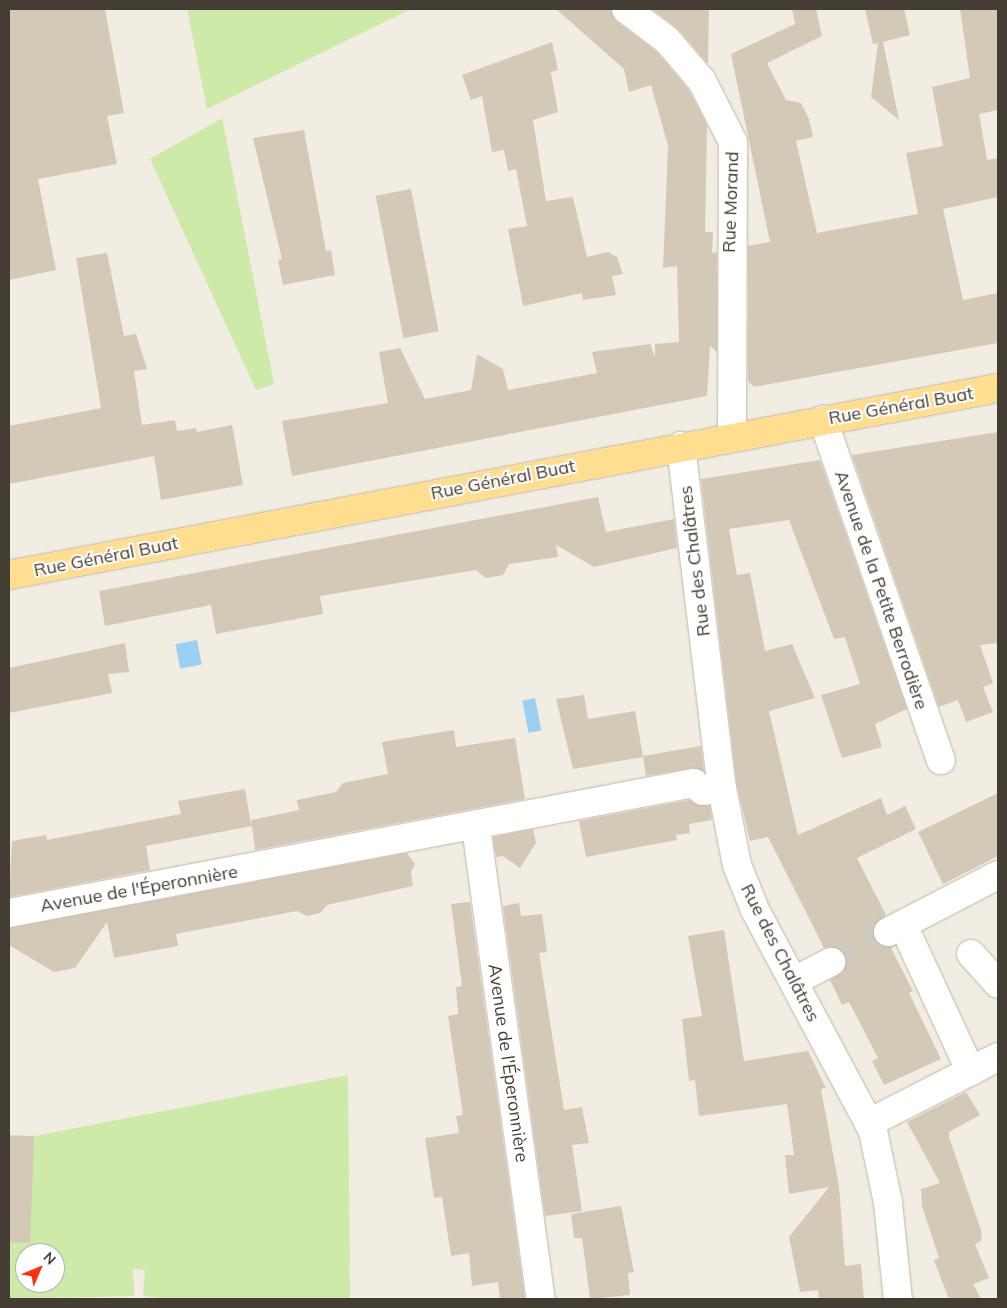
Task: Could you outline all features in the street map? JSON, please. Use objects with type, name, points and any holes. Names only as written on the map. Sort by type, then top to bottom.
[{"type":"main road","name":"Rue Général Buat","points":[[9,575],[681,446],[998,388]]},
{"type":"street","name":"Rue Morand","points":[[626,9],[667,40],[702,81],[733,142],[732,437]]},
{"type":"street","name":"Avenue de la Petite Berrodière","points":[[823,420],[941,760]]},
{"type":"street","name":"Rue des Chalâtres","points":[[681,446],[722,788],[738,866],[755,910],[869,1123],[883,1175],[898,1299]]},
{"type":"street","name":"Avenue de l'Éperonnière","points":[[9,913],[476,827],[694,783],[703,790],[722,788]]},
{"type":"street","name":"Avenue de l'Éperonnière","points":[[476,827],[541,1299]]},
{"type":"street","points":[[971,1072],[899,936],[998,875]]},
{"type":"street","points":[[972,954],[998,984]]},
{"type":"street","points":[[794,981],[831,962]]},
{"type":"street","points":[[869,1123],[998,1057]]},
{"type":"green space","points":[[187,9],[411,9],[207,109]]},
{"type":"green space","points":[[222,118],[274,384],[256,390],[150,159]]},
{"type":"green space","points":[[348,1075],[350,1299],[169,1299],[143,1296],[145,1270],[133,1269],[134,1296],[9,1299],[9,1141]]},
{"type":"water","points":[[197,640],[202,665],[180,669],[175,644]]},
{"type":"water","points":[[535,698],[541,730],[529,733],[522,700]]},
{"type":"building","points":[[9,9],[105,9],[124,113],[107,116],[117,164],[38,179],[56,270],[9,280]]},
{"type":"building","points":[[556,9],[611,9],[616,21],[656,51],[689,90],[707,125],[705,232],[713,232],[712,253],[717,252],[717,352],[710,346],[707,396],[292,476],[282,421],[388,403],[379,352],[400,348],[425,399],[471,390],[477,354],[503,369],[508,390],[597,373],[592,352],[650,344],[655,357],[655,344],[679,342],[677,266],[663,268],[668,146],[651,85],[629,92],[624,69]]},
{"type":"building","points":[[652,9],[709,9],[708,64],[679,30]]},
{"type":"building","points":[[792,9],[816,9],[822,36],[767,63],[786,100],[801,103],[809,119],[813,137],[796,141],[817,233],[918,214],[906,153],[943,146],[932,87],[970,78],[960,9],[998,9],[998,110],[979,114],[987,160],[998,158],[998,197],[943,209],[963,300],[998,293],[998,343],[754,387],[748,381],[748,246],[770,242],[731,54],[795,24]]},
{"type":"building","points":[[865,9],[904,9],[910,35],[883,42],[899,120],[871,97],[878,43],[873,44]]},
{"type":"building","points":[[552,42],[558,70],[551,72],[558,112],[533,120],[546,201],[573,197],[587,257],[608,252],[617,257],[623,274],[612,276],[616,295],[583,300],[582,293],[523,306],[508,229],[527,226],[516,169],[508,171],[504,150],[492,152],[482,96],[471,100],[462,75]]},
{"type":"building","points":[[304,130],[326,251],[331,250],[335,275],[283,285],[278,260],[282,259],[253,138]]},
{"type":"building","points":[[411,189],[439,331],[403,338],[376,196]]},
{"type":"building","points":[[107,253],[124,336],[136,334],[147,369],[134,371],[142,425],[175,420],[177,431],[196,428],[197,432],[232,425],[243,485],[161,500],[154,456],[9,484],[9,426],[101,408],[76,258]]},
{"type":"building","points":[[998,432],[998,643],[980,645],[993,683],[983,687],[993,712],[966,722],[958,700],[939,707],[852,455]]},
{"type":"building","points":[[820,460],[907,709],[875,724],[882,747],[842,758],[821,695],[860,684],[845,637],[834,639],[789,520],[729,529],[737,575],[750,573],[765,651],[792,644],[815,698],[769,711],[798,835],[881,798],[887,815],[905,806],[916,829],[857,858],[886,915],[875,924],[874,939],[880,945],[895,946],[891,948],[913,991],[909,993],[941,1059],[884,1085],[872,1061],[878,1058],[849,1002],[842,1005],[830,980],[844,970],[845,954],[832,946],[824,948],[768,837],[750,841],[737,786],[701,479]]},
{"type":"building","points":[[598,497],[606,532],[674,519],[677,548],[594,567],[556,545],[558,557],[509,564],[503,575],[486,578],[476,570],[320,596],[323,614],[216,634],[211,605],[105,626],[99,591]]},
{"type":"building","points":[[125,643],[129,672],[108,674],[112,693],[9,713],[9,668]]},
{"type":"building","points":[[584,695],[588,719],[635,711],[643,757],[573,769],[556,699]]},
{"type":"building","points":[[454,730],[456,747],[515,738],[525,799],[255,850],[252,826],[146,846],[150,870],[9,897],[12,841],[46,835],[47,840],[181,814],[178,801],[245,789],[251,825],[251,820],[299,810],[297,800],[336,792],[343,783],[388,774],[382,742]]},
{"type":"building","points":[[701,746],[704,771],[692,768],[646,776],[643,756]]},
{"type":"building","points":[[998,793],[998,856],[943,884],[918,832]]},
{"type":"building","points":[[689,800],[710,806],[712,820],[689,824],[690,833],[676,835],[677,840],[586,857],[579,821]]},
{"type":"building","points":[[533,829],[536,843],[520,868],[503,856],[496,857],[493,837]]},
{"type":"building","points":[[407,853],[415,864],[411,872],[413,886],[327,905],[320,913],[307,916],[297,911],[176,934],[178,946],[114,958],[107,922],[75,968],[54,972],[9,945],[9,928]]},
{"type":"building","points":[[470,902],[525,1299],[500,1299],[498,1282],[472,1286],[469,1253],[451,1256],[442,1197],[434,1198],[425,1138],[459,1133],[456,1116],[463,1115],[448,1016],[458,1014],[456,987],[462,986],[451,904]]},
{"type":"building","points":[[519,903],[521,916],[542,914],[547,952],[539,953],[564,1110],[582,1107],[589,1143],[572,1145],[582,1211],[545,1216],[503,906]]},
{"type":"building","points":[[724,930],[744,1061],[808,1051],[826,1088],[821,1089],[839,1186],[845,1266],[861,1264],[864,1299],[819,1299],[818,1290],[800,1292],[789,1237],[829,1187],[789,1194],[785,1155],[794,1155],[787,1104],[699,1116],[695,1080],[689,1081],[682,1019],[702,1016],[688,936]]},
{"type":"building","points":[[966,1092],[980,1115],[949,1132],[949,1137],[982,1233],[981,1241],[975,1244],[989,1278],[973,1284],[981,1299],[949,1299],[934,1260],[939,1258],[922,1206],[921,1189],[940,1183],[907,1122]]},
{"type":"building","points":[[10,1135],[34,1136],[30,1243],[9,1242]]},
{"type":"building","points":[[621,1206],[634,1272],[628,1273],[630,1295],[590,1299],[582,1238],[574,1238],[571,1214]]},
{"type":"tunnel","points":[[831,962],[888,932]]}]
